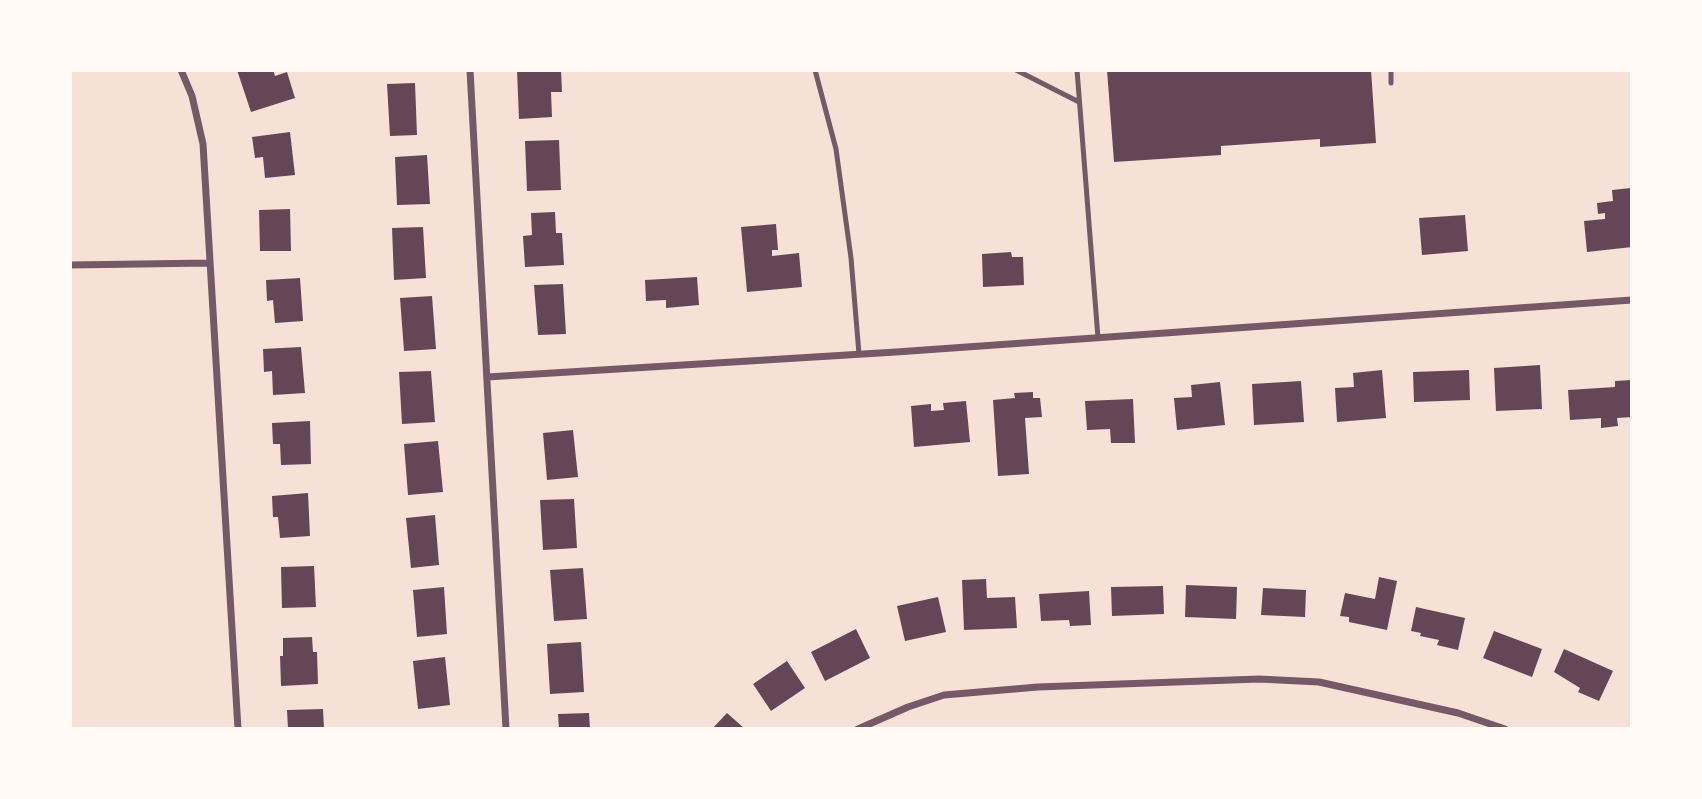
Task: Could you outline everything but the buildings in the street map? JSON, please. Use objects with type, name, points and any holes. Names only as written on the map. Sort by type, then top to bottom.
[{"type":"street","points":[[181,70],[192,96],[203,144],[238,729]]},
{"type":"street","points":[[470,70],[506,729]]},
{"type":"street","points":[[70,265],[209,263]]},
{"type":"street","points":[[487,377],[1632,300]]},
{"type":"street","points":[[858,729],[944,695],[1038,687],[1259,679],[1319,682],[1458,713],[1506,729]]},
{"type":"lane","points":[[815,70],[836,149],[851,258],[859,354]]},
{"type":"lane","points":[[1016,70],[1079,102]]},
{"type":"lane","points":[[1077,70],[1098,338]]},
{"type":"lane","points":[[1391,70],[1391,83]]}]
